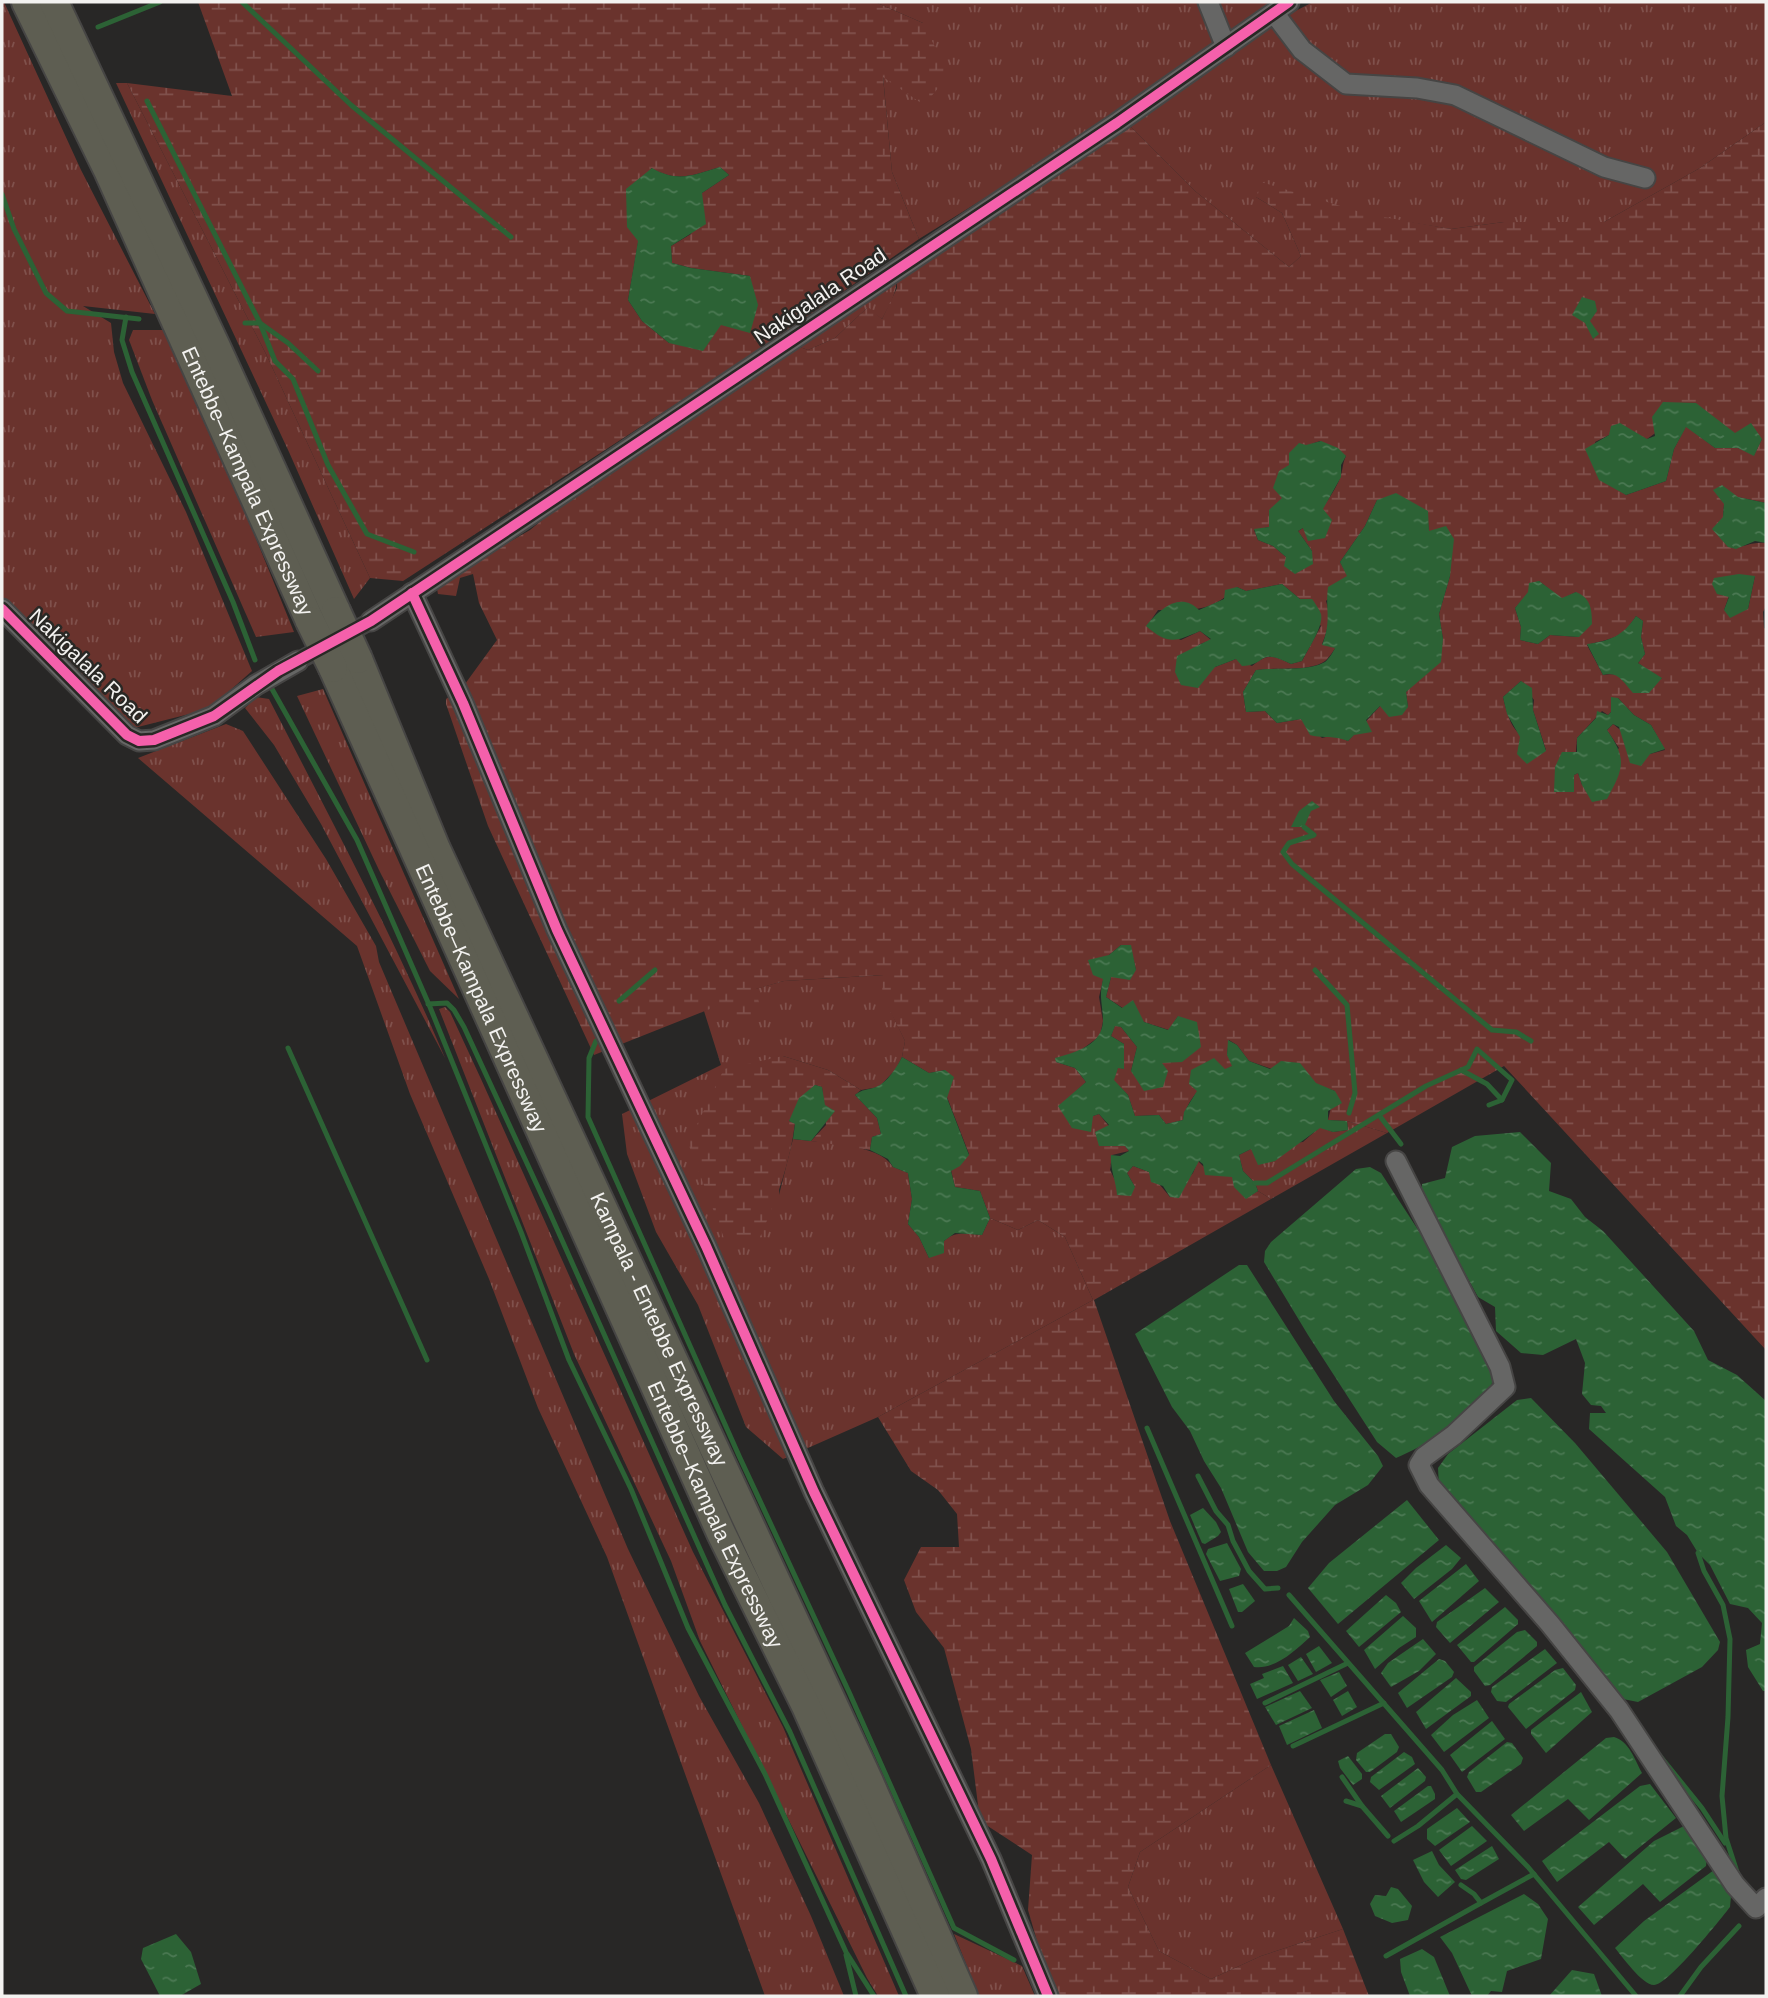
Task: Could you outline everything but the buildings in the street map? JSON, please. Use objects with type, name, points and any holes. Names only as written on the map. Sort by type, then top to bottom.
[{"type":"highway","name":"Entebbe–Kampala Expressway","points":[[26,2],[345,664],[721,1533],[806,1706],[935,1996]]},
{"type":"highway","name":"Entebbe–Kampala Expressway","points":[[54,2],[228,372],[323,616]]},
{"type":"highway","name":"Kampala - Entebbe Expressway","points":[[345,664],[442,860],[869,1782],[963,1996]]},
{"type":"street","points":[[1208,2],[1226,47]]},
{"type":"street","points":[[1281,7],[1302,50],[1346,84],[1417,88],[1455,95],[1604,167],[1645,178]]},
{"type":"street","name":"Nakigalala Road","points":[[371,621],[1117,123],[1281,7]]},
{"type":"street","points":[[412,593],[463,703],[557,930],[706,1246],[814,1492],[991,1859],[1048,1996]]},
{"type":"street","name":"Nakigalala Road","points":[[2,609],[127,736],[139,741],[154,740],[214,716],[256,685],[298,661]]},
{"type":"street","points":[[1396,1161],[1500,1367],[1505,1387],[1454,1436],[1424,1457],[1419,1465],[1429,1485],[1550,1624],[1619,1710],[1735,1885],[1756,1908],[1766,1898]]},
{"type":"green space","points":[[2,2],[81,170],[155,314],[83,306],[111,323],[114,352],[123,383],[186,512],[252,671],[209,709],[134,728],[2,602]]},
{"type":"green space","points":[[198,2],[875,2],[923,23],[949,75],[924,105],[883,77],[892,172],[919,239],[753,354],[403,581],[370,578],[266,354],[127,83],[232,96]],"holes":[[[720,167],[729,175],[702,193],[691,234],[671,246],[672,263],[750,276],[669,343],[642,321],[628,300],[651,168],[669,175],[686,176]]]},
{"type":"green space","points":[[875,2],[1297,2],[1237,41],[1313,2],[1766,2],[1766,122],[1700,168],[1604,222],[1504,222],[1451,229],[1256,197],[1282,213],[1301,256],[1289,267],[1195,191],[1127,123],[1202,77],[1224,49],[919,239],[892,172],[883,76],[923,23]]},
{"type":"green space","points":[[116,83],[127,83],[266,354],[370,578],[354,599],[289,452]]},
{"type":"green space","points":[[1766,122],[1766,503],[1738,497],[1724,504],[1723,517],[1727,546],[1766,543],[1766,606],[1763,612],[1766,629],[1766,1350],[1504,1066],[1387,1133],[1347,1121],[1328,1120],[1335,1091],[1249,1061],[1237,1045],[1229,1040],[1227,1054],[1233,1066],[1201,1087],[1189,1103],[1183,1120],[1166,1124],[1159,1115],[1135,1116],[1128,1095],[1113,1080],[1118,1067],[1124,1069],[1124,1044],[1111,1036],[1115,1025],[1121,1027],[1137,1047],[1131,1071],[1161,1063],[1178,1016],[1169,1030],[1144,1022],[1106,997],[1111,977],[1136,970],[1130,945],[1121,945],[1109,955],[1099,997],[1103,1021],[1100,1036],[1081,1050],[1056,1062],[1075,1068],[1086,1082],[1065,1101],[1093,1116],[1099,1114],[1129,1151],[1112,1155],[1110,1170],[1116,1182],[1135,1187],[1127,1173],[1133,1166],[1149,1172],[1170,1197],[1193,1173],[1198,1161],[1203,1166],[1232,1176],[1246,1198],[1258,1191],[1271,1199],[1094,1300],[1170,1521],[1271,1765],[1140,1852],[1128,1887],[1159,1951],[1211,1979],[1261,1956],[1343,1929],[1369,1996],[1056,1996],[1028,1910],[1032,1855],[980,1821],[971,1749],[944,1648],[916,1612],[904,1580],[921,1547],[959,1547],[957,1514],[938,1490],[911,1471],[878,1417],[1093,1300],[1065,1237],[1038,1220],[1018,1230],[990,1218],[980,1191],[955,1187],[951,1170],[969,1154],[947,1097],[945,1070],[929,1073],[902,1057],[905,1041],[882,995],[883,975],[784,981],[756,989],[761,1012],[744,1022],[720,1005],[594,1055],[488,826],[446,704],[446,699],[465,684],[497,640],[479,603],[473,574],[460,578],[456,596],[438,594],[436,584],[530,530],[559,506],[797,346],[808,350],[835,338],[868,307],[882,319],[897,288],[897,276],[1127,123],[1195,191],[1289,267],[1301,256],[1282,213],[1256,197],[1261,182],[1367,214],[1451,229],[1504,222],[1604,222],[1700,168]],"holes":[[[1696,404],[1735,434],[1762,439],[1754,455],[1738,448],[1715,448],[1686,426],[1674,449],[1666,481],[1626,495],[1616,488],[1595,442],[1609,435],[1647,439]],[[1320,441],[1346,456],[1340,478],[1328,500],[1310,522],[1298,531],[1312,551],[1286,557],[1273,546],[1258,540],[1254,530],[1269,527],[1282,500],[1289,469],[1301,450]],[[1377,500],[1428,522],[1429,531],[1450,576],[1439,614],[1443,639],[1406,692],[1408,707],[1381,705],[1348,741],[1334,735],[1322,738],[1301,719],[1277,723],[1265,711],[1246,712],[1243,692],[1256,670],[1311,667],[1325,661],[1336,647],[1322,644],[1328,623],[1326,601],[1348,576],[1340,562],[1365,526]],[[1755,576],[1748,609],[1724,610],[1729,596]],[[1539,581],[1562,599],[1576,592],[1579,637],[1550,635],[1538,644],[1520,640],[1521,627],[1515,608]],[[1282,584],[1300,599],[1321,626],[1302,661],[1291,664],[1271,657],[1252,666],[1236,659],[1215,667],[1198,645],[1211,640],[1200,631],[1181,640],[1147,626],[1158,610],[1191,610],[1209,606],[1237,587],[1246,591]],[[1636,616],[1643,621],[1641,637],[1645,654],[1638,663],[1662,679],[1603,675],[1587,645],[1615,637],[1625,630]],[[1521,681],[1534,700],[1533,710],[1546,750],[1521,736],[1509,718],[1503,697]],[[1611,698],[1618,698],[1634,715],[1651,725],[1665,750],[1650,754],[1613,724],[1607,730],[1619,748],[1582,785],[1578,773],[1574,775],[1577,738],[1602,711],[1608,715],[1611,712]]]},
{"type":"green space","points":[[897,276],[894,293],[882,319],[867,308],[835,338],[808,350],[797,346]]},
{"type":"green space","points":[[133,330],[171,330],[294,632],[256,637],[152,400],[129,340]]},
{"type":"green space","points":[[323,689],[459,999],[430,971],[297,696]]},
{"type":"green space","points":[[256,697],[269,699],[383,922],[445,1058],[321,824],[274,745],[245,708]]},
{"type":"green space","points":[[226,724],[243,731],[326,859],[376,946],[379,962],[628,1549],[699,1696],[759,1803],[844,1996],[765,1996],[607,1557],[538,1408],[489,1279],[410,1094],[357,946],[138,758]]},
{"type":"green space","points":[[884,975],[883,995],[905,1041],[896,1069],[879,1087],[861,1090],[828,1070],[783,1056],[779,1195],[793,1139],[833,1143],[875,1153],[893,1167],[908,1173],[912,1199],[908,1224],[919,1237],[929,1258],[951,1236],[982,1235],[990,1218],[1018,1230],[1038,1220],[1065,1237],[1093,1300],[878,1417],[783,1459],[746,1427],[698,1305],[656,1232],[627,1154],[622,1114],[721,1065],[704,1011],[755,989],[784,981]]},
{"type":"green space","points":[[445,1007],[450,1012],[481,1079],[693,1552],[783,1727],[899,1996],[878,1996],[867,1978],[700,1641],[671,1561],[574,1354],[439,1009]]},
{"type":"green space","points":[[783,1056],[828,1070],[861,1090],[855,1095],[877,1118],[881,1134],[872,1137],[870,1150],[811,1141],[826,1125],[822,1087],[815,1085],[789,1121],[795,1123],[790,1153],[777,1196],[759,1239],[724,1238],[688,1143],[724,1069]]},
{"type":"green space","points":[[1347,1121],[1387,1133],[1271,1199],[1258,1191],[1255,1183],[1243,1171],[1239,1155],[1251,1149],[1303,1142],[1320,1127],[1333,1132],[1348,1130]]},
{"type":"green space","points":[[1271,1765],[1343,1929],[1261,1956],[1211,1979],[1159,1951],[1128,1887],[1140,1852]]},
{"type":"green space","points":[[954,1934],[1022,1966],[1035,1996],[979,1996]]},
{"type":"water","points":[[720,167],[729,175],[702,193],[706,224],[671,246],[672,263],[750,276],[758,305],[750,333],[721,325],[703,351],[669,343],[642,321],[628,300],[638,241],[627,227],[626,189],[652,168],[661,173],[686,176]]},
{"type":"water","points":[[1582,297],[1595,301],[1597,311],[1590,321],[1599,334],[1593,339],[1585,323],[1572,315]]},
{"type":"water","points":[[1663,402],[1696,403],[1735,433],[1751,423],[1762,439],[1754,456],[1738,448],[1715,448],[1686,427],[1674,449],[1666,481],[1626,495],[1599,480],[1585,449],[1609,435],[1611,426],[1620,423],[1647,439],[1655,436],[1652,417]]},
{"type":"water","points":[[1321,441],[1338,448],[1346,456],[1341,465],[1341,477],[1323,509],[1332,520],[1325,538],[1308,541],[1303,528],[1298,531],[1312,551],[1313,564],[1295,574],[1284,566],[1286,557],[1273,546],[1258,540],[1254,529],[1269,527],[1269,510],[1282,498],[1273,488],[1279,471],[1289,465],[1289,453],[1299,443],[1306,445]]},
{"type":"water","points":[[1722,485],[1738,497],[1766,503],[1766,543],[1755,541],[1736,549],[1728,547],[1712,529],[1723,517],[1724,504],[1713,490]]},
{"type":"water","points":[[1396,493],[1428,511],[1429,531],[1446,526],[1454,539],[1450,576],[1439,614],[1443,639],[1441,662],[1406,692],[1408,707],[1402,715],[1389,717],[1380,706],[1366,720],[1372,732],[1354,735],[1348,741],[1310,735],[1301,719],[1277,723],[1265,711],[1246,712],[1243,692],[1256,670],[1310,667],[1325,662],[1331,655],[1335,648],[1322,645],[1328,622],[1328,587],[1347,576],[1340,562],[1365,526],[1377,500]]},
{"type":"water","points":[[1739,574],[1755,576],[1748,609],[1730,618],[1724,610],[1729,597],[1717,594],[1712,584],[1714,578]]},
{"type":"water","points":[[1539,581],[1562,598],[1576,592],[1588,601],[1592,624],[1579,637],[1550,635],[1538,644],[1520,640],[1521,627],[1515,608],[1528,592],[1529,583]]},
{"type":"water","points":[[1282,584],[1300,599],[1312,599],[1321,614],[1318,631],[1302,661],[1291,664],[1267,657],[1242,666],[1236,659],[1215,667],[1198,688],[1181,685],[1175,672],[1177,656],[1211,639],[1200,631],[1172,640],[1160,636],[1146,626],[1164,608],[1185,602],[1199,610],[1224,599],[1225,590],[1237,587],[1246,591]]},
{"type":"water","points":[[1636,616],[1643,621],[1641,637],[1645,654],[1638,663],[1662,678],[1649,693],[1633,693],[1617,676],[1603,675],[1587,644],[1615,636]]},
{"type":"water","points":[[1521,681],[1532,688],[1533,710],[1546,751],[1527,764],[1517,754],[1520,737],[1507,714],[1503,697]]},
{"type":"water","points":[[1611,697],[1618,698],[1634,715],[1651,725],[1665,749],[1650,754],[1641,766],[1630,763],[1619,727],[1613,724],[1607,730],[1618,749],[1621,764],[1617,780],[1607,799],[1592,802],[1578,773],[1574,775],[1574,792],[1554,792],[1555,767],[1562,752],[1577,752],[1577,738],[1596,718],[1597,711],[1608,715],[1611,712]]},
{"type":"water","points":[[1312,801],[1320,807],[1311,811],[1304,827],[1291,827],[1299,811]]},
{"type":"water","points":[[1121,945],[1131,945],[1136,970],[1130,980],[1111,977],[1106,997],[1122,1008],[1133,1000],[1144,1022],[1168,1030],[1178,1016],[1197,1022],[1201,1047],[1182,1062],[1162,1063],[1168,1071],[1163,1087],[1144,1091],[1131,1071],[1137,1047],[1121,1027],[1115,1026],[1111,1036],[1124,1044],[1124,1069],[1118,1068],[1114,1080],[1128,1095],[1135,1116],[1159,1115],[1166,1124],[1183,1120],[1184,1112],[1197,1091],[1189,1084],[1191,1070],[1214,1058],[1225,1069],[1232,1066],[1227,1055],[1228,1040],[1237,1045],[1249,1061],[1270,1069],[1281,1061],[1300,1063],[1316,1083],[1335,1091],[1342,1103],[1328,1111],[1328,1120],[1347,1121],[1348,1130],[1333,1132],[1320,1128],[1275,1161],[1258,1165],[1251,1149],[1239,1155],[1243,1171],[1255,1183],[1258,1191],[1246,1199],[1234,1187],[1232,1177],[1205,1175],[1203,1164],[1199,1161],[1179,1198],[1170,1197],[1163,1186],[1151,1182],[1149,1172],[1133,1166],[1127,1173],[1135,1187],[1131,1196],[1117,1195],[1111,1155],[1120,1156],[1129,1151],[1125,1146],[1099,1146],[1095,1132],[1109,1125],[1099,1114],[1093,1116],[1091,1132],[1072,1128],[1058,1106],[1086,1082],[1075,1068],[1056,1062],[1055,1058],[1087,1046],[1099,1035],[1103,1018],[1103,979],[1093,975],[1088,960],[1109,955]]},
{"type":"water","points":[[902,1057],[929,1073],[945,1070],[954,1077],[947,1098],[969,1155],[960,1166],[951,1171],[955,1187],[980,1191],[990,1218],[982,1235],[955,1233],[944,1241],[944,1253],[929,1258],[919,1237],[908,1224],[912,1199],[908,1173],[893,1167],[888,1159],[870,1150],[872,1137],[881,1134],[877,1118],[855,1095],[884,1082]]},
{"type":"water","points":[[815,1085],[822,1087],[825,1105],[835,1111],[811,1141],[793,1139],[795,1124],[789,1121],[799,1098]]},
{"type":"water","points":[[1520,1132],[1551,1163],[1549,1191],[1571,1199],[1585,1217],[1603,1231],[1694,1331],[1708,1360],[1737,1375],[1766,1401],[1766,1691],[1763,1691],[1748,1667],[1746,1650],[1760,1644],[1762,1623],[1748,1608],[1730,1604],[1710,1565],[1698,1553],[1687,1535],[1676,1526],[1665,1497],[1589,1429],[1590,1413],[1606,1413],[1601,1406],[1591,1405],[1582,1394],[1585,1363],[1576,1339],[1543,1355],[1521,1353],[1496,1331],[1495,1307],[1478,1297],[1422,1194],[1422,1184],[1445,1178],[1452,1147],[1475,1136]]},
{"type":"water","points":[[1370,1167],[1381,1173],[1443,1268],[1493,1375],[1490,1391],[1473,1411],[1434,1439],[1396,1458],[1377,1442],[1264,1262],[1265,1251],[1271,1242],[1356,1169]]},
{"type":"water","points":[[1239,1265],[1247,1265],[1334,1401],[1383,1466],[1368,1485],[1335,1505],[1302,1542],[1286,1567],[1277,1571],[1264,1571],[1248,1552],[1221,1488],[1190,1431],[1172,1407],[1135,1334]]},
{"type":"water","points":[[1531,1398],[1575,1443],[1667,1552],[1720,1642],[1718,1650],[1702,1667],[1638,1702],[1623,1699],[1439,1486],[1438,1468],[1448,1454],[1517,1400]]},
{"type":"water","points":[[1407,1500],[1439,1540],[1338,1624],[1308,1588],[1329,1563]]},
{"type":"water","points":[[1203,1508],[1221,1532],[1205,1544],[1202,1543],[1190,1515]]},
{"type":"water","points":[[1227,1543],[1241,1569],[1239,1576],[1220,1581],[1206,1554],[1208,1549]]},
{"type":"water","points":[[1446,1545],[1461,1558],[1452,1569],[1414,1599],[1401,1583]]},
{"type":"water","points":[[1466,1564],[1479,1581],[1432,1622],[1419,1601]]},
{"type":"water","points":[[1243,1584],[1255,1601],[1242,1612],[1238,1612],[1229,1589]]},
{"type":"water","points":[[1485,1588],[1499,1602],[1450,1643],[1436,1627],[1437,1622]]},
{"type":"water","points":[[1386,1595],[1396,1603],[1401,1612],[1359,1647],[1346,1631]]},
{"type":"water","points":[[1505,1607],[1518,1620],[1518,1624],[1471,1662],[1457,1645]]},
{"type":"water","points":[[1403,1616],[1416,1628],[1416,1637],[1375,1669],[1364,1650]]},
{"type":"water","points":[[1294,1618],[1308,1631],[1310,1637],[1277,1662],[1254,1667],[1245,1653],[1289,1626]]},
{"type":"water","points":[[1525,1630],[1537,1642],[1537,1646],[1490,1685],[1485,1686],[1474,1667],[1517,1632]]},
{"type":"water","points":[[1423,1639],[1436,1654],[1419,1671],[1391,1687],[1381,1673],[1388,1663]]},
{"type":"water","points":[[1319,1646],[1332,1663],[1316,1672],[1306,1654]]},
{"type":"water","points":[[1545,1649],[1557,1663],[1506,1702],[1497,1701],[1491,1692],[1492,1687]]},
{"type":"water","points":[[1301,1657],[1313,1674],[1298,1681],[1288,1665]]},
{"type":"water","points":[[1439,1659],[1445,1661],[1454,1672],[1452,1677],[1407,1708],[1398,1693]]},
{"type":"water","points":[[1283,1666],[1293,1683],[1257,1699],[1250,1684],[1264,1678],[1262,1674]]},
{"type":"water","points":[[1563,1668],[1576,1685],[1575,1690],[1526,1729],[1508,1707],[1509,1704],[1555,1670]]},
{"type":"water","points":[[1339,1672],[1347,1686],[1331,1697],[1320,1680]]},
{"type":"water","points":[[1456,1678],[1471,1692],[1471,1696],[1426,1729],[1416,1712]]},
{"type":"water","points":[[1300,1691],[1312,1708],[1276,1725],[1265,1707]]},
{"type":"water","points":[[1348,1691],[1357,1707],[1342,1716],[1333,1700]]},
{"type":"water","points":[[1581,1692],[1592,1712],[1546,1753],[1531,1734],[1531,1730]]},
{"type":"water","points":[[1477,1700],[1489,1718],[1444,1752],[1431,1735],[1453,1715]]},
{"type":"water","points":[[1314,1710],[1322,1728],[1287,1745],[1279,1726]]},
{"type":"water","points":[[1492,1721],[1505,1739],[1462,1772],[1450,1755]]},
{"type":"water","points":[[1385,1734],[1391,1734],[1399,1747],[1397,1752],[1370,1772],[1366,1772],[1356,1760],[1357,1753]]},
{"type":"water","points":[[1614,1737],[1628,1747],[1642,1773],[1589,1820],[1568,1799],[1524,1831],[1511,1815],[1606,1738]]},
{"type":"water","points":[[1507,1742],[1512,1743],[1523,1758],[1521,1764],[1481,1792],[1476,1792],[1467,1777],[1469,1772]]},
{"type":"water","points":[[1404,1752],[1412,1757],[1415,1764],[1379,1790],[1370,1782],[1371,1777]]},
{"type":"water","points":[[1348,1756],[1362,1774],[1362,1779],[1353,1785],[1338,1761]]},
{"type":"water","points":[[1418,1768],[1426,1777],[1425,1781],[1390,1808],[1381,1796]]},
{"type":"water","points":[[1650,1784],[1676,1818],[1625,1859],[1609,1842],[1557,1882],[1542,1861],[1640,1786]]},
{"type":"water","points":[[1431,1786],[1435,1799],[1401,1822],[1394,1811]]},
{"type":"water","points":[[1457,1808],[1470,1822],[1435,1846],[1427,1839],[1427,1829]]},
{"type":"water","points":[[1472,1826],[1487,1841],[1451,1866],[1439,1850]]},
{"type":"water","points":[[1684,1826],[1707,1857],[1706,1866],[1660,1902],[1643,1884],[1594,1925],[1578,1907],[1654,1841]]},
{"type":"water","points":[[1492,1846],[1499,1859],[1466,1880],[1461,1879],[1455,1870]]},
{"type":"water","points":[[1432,1851],[1439,1865],[1455,1882],[1438,1897],[1424,1882],[1413,1860]]},
{"type":"water","points":[[1714,1870],[1731,1896],[1730,1907],[1694,1951],[1670,1975],[1654,1985],[1649,1984],[1615,1948],[1644,1921]]},
{"type":"water","points":[[1391,1887],[1398,1889],[1412,1906],[1408,1920],[1392,1923],[1375,1916],[1370,1904],[1375,1895],[1386,1896]]},
{"type":"water","points":[[1524,1894],[1538,1904],[1548,1919],[1541,1959],[1507,1971],[1502,1992],[1491,1991],[1487,1996],[1472,1996],[1452,1953],[1440,1937]]},
{"type":"water","points":[[176,1934],[191,1952],[201,1984],[180,1996],[160,1996],[141,1959],[143,1948]]},
{"type":"water","points":[[1422,1949],[1434,1957],[1450,1996],[1410,1996],[1401,1972],[1400,1959]]},
{"type":"water","points":[[1572,1970],[1594,1974],[1602,1996],[1549,1996]]},
{"type":"waterway","points":[[98,27],[160,2]]},
{"type":"waterway","points":[[242,2],[351,105],[511,237]]},
{"type":"waterway","points":[[147,101],[260,323],[275,361],[293,379],[328,465],[367,534],[414,552]]},
{"type":"waterway","points":[[2,194],[14,229],[46,293],[67,311],[139,319]]},
{"type":"waterway","points":[[126,317],[122,340],[132,372],[233,602],[255,660]]},
{"type":"waterway","points":[[245,323],[260,323],[288,343],[318,371]]},
{"type":"waterway","points":[[272,689],[357,840],[430,1007],[521,1232],[569,1360],[631,1489],[688,1628],[765,1774],[846,1952],[874,1996]]},
{"type":"waterway","points":[[1304,827],[1314,835],[1289,843],[1283,852],[1292,864],[1492,1030],[1516,1032],[1531,1041]]},
{"type":"waterway","points":[[619,1001],[655,970]]},
{"type":"waterway","points":[[1315,970],[1347,1005],[1355,1093],[1349,1113]]},
{"type":"waterway","points":[[428,1004],[447,1003],[464,1027],[725,1605],[790,1732],[906,1996]]},
{"type":"waterway","points":[[596,1041],[589,1058],[588,1117],[740,1458],[849,1692],[954,1928],[1014,1960]]},
{"type":"waterway","points":[[288,1048],[427,1360]]},
{"type":"waterway","points":[[1255,1183],[1267,1183],[1426,1086],[1468,1067],[1477,1049],[1512,1080],[1502,1100]]},
{"type":"waterway","points":[[1461,1070],[1487,1084],[1502,1100],[1489,1105]]},
{"type":"waterway","points":[[1379,1115],[1401,1144]]},
{"type":"waterway","points":[[1147,1428],[1232,1626]]},
{"type":"waterway","points":[[1198,1476],[1216,1511],[1228,1525],[1249,1571],[1265,1589],[1278,1588]]},
{"type":"waterway","points":[[1698,1553],[1704,1571],[1723,1605],[1730,1639],[1722,1796],[1726,1838],[1738,1875]]},
{"type":"waterway","points":[[1289,1595],[1442,1770],[1457,1794],[1528,1867],[1636,1996]]},
{"type":"waterway","points":[[1265,1703],[1348,1663]]},
{"type":"waterway","points":[[1293,1746],[1384,1703]]},
{"type":"waterway","points":[[1660,1756],[1702,1808],[1725,1843]]},
{"type":"waterway","points":[[1342,1777],[1388,1836]]},
{"type":"waterway","points":[[1394,1841],[1418,1826],[1457,1794]]},
{"type":"waterway","points":[[1346,1801],[1362,1806]]},
{"type":"waterway","points":[[1461,1885],[1481,1903],[1534,1874]]},
{"type":"waterway","points":[[1386,1956],[1481,1903]]},
{"type":"waterway","points":[[1680,1996],[1701,1967],[1739,1926]]},
{"type":"waterway","points":[[846,1955],[856,1996]]},
{"type":"tunnel","points":[[298,661],[371,621]]},
{"type":"cycle path","points":[[2,609],[127,735],[139,741],[154,740],[214,716],[278,671],[371,621],[1117,123],[1289,2]]},
{"type":"cycle path","points":[[412,593],[463,703],[557,930],[706,1246],[814,1492],[991,1859],[1048,1996]]}]
